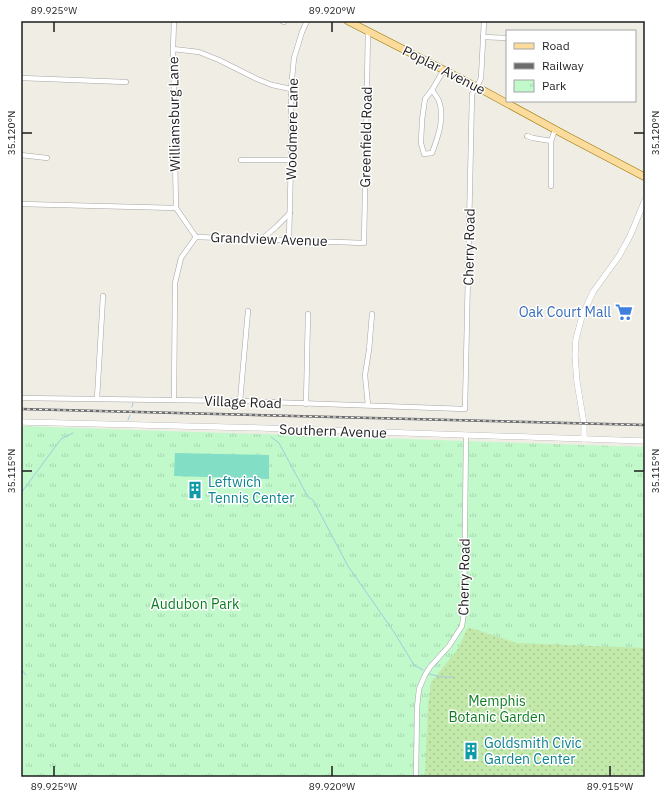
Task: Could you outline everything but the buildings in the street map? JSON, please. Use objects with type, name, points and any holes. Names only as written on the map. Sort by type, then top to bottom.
[{"type":"main road","name":"Poplar Avenue","points":[[348,21],[443,71],[477,87],[645,177]]},
{"type":"street","name":"Williamsburg Lane","points":[[174,21],[173,49],[176,208]]},
{"type":"street","name":"Woodmere Lane","points":[[288,240],[292,160],[291,89],[294,58],[307,21]]},
{"type":"street","name":"Cherry Road","points":[[466,409],[472,94],[481,78],[484,21]]},
{"type":"street","name":"Greenfield Road","points":[[364,243],[368,31]]},
{"type":"street","points":[[483,37],[506,38]]},
{"type":"street","points":[[173,49],[199,52],[257,79],[272,85],[291,89]]},
{"type":"street","points":[[432,90],[439,100],[442,113],[438,135],[432,153],[424,154],[421,143],[425,98],[432,90],[443,71]]},
{"type":"street","points":[[21,78],[126,82]]},
{"type":"street","points":[[551,186],[551,140],[555,130]]},
{"type":"street","points":[[527,136],[534,139],[551,140]]},
{"type":"street","points":[[21,155],[47,158]]},
{"type":"street","points":[[241,160],[292,160]]},
{"type":"street","points":[[584,439],[584,424],[577,382],[575,355],[576,339],[582,316],[593,292],[619,256],[630,236],[645,200]]},
{"type":"street","points":[[21,204],[176,208]]},
{"type":"street","name":"Grandview Avenue","points":[[176,208],[196,237],[364,243]]},
{"type":"street","points":[[261,239],[290,213]]},
{"type":"street","points":[[174,400],[175,283],[181,258],[196,237]]},
{"type":"street","points":[[97,399],[103,296]]},
{"type":"street","points":[[240,401],[248,311]]},
{"type":"street","points":[[306,404],[308,314]]},
{"type":"street","points":[[368,405],[365,375],[372,314]]},
{"type":"street","name":"Village Road","points":[[21,398],[240,401],[466,409]]},
{"type":"street","name":"Southern Avenue","points":[[21,422],[645,441]]},
{"type":"street","name":"Cherry Road","points":[[416,777],[417,708],[419,689],[430,666],[449,646],[462,626],[464,613],[466,435]]},
{"type":"green space","name":"Audubon Park","points":[[21,426],[645,447],[645,777],[21,777]]},
{"type":"green space","points":[[175,453],[269,455],[269,479],[174,476]]},
{"type":"green space","name":"Memphis Botanic Garden","points":[[468,627],[516,643],[645,648],[645,777],[425,777],[428,706],[431,682],[458,649]]},
{"type":"waterway","points":[[132,407],[133,403]]},
{"type":"waterway","points":[[128,420],[130,415]]},
{"type":"waterway","points":[[21,493],[61,439],[73,433]]},
{"type":"waterway","points":[[271,437],[279,443],[308,497],[313,500],[348,566],[394,632],[414,665],[423,670]]},
{"type":"waterway","points":[[21,669],[26,675]]},
{"type":"waterway","points":[[429,674],[442,677],[454,677]]},
{"type":"railway","points":[[21,409],[645,425]]},
{"type":"place","name":"Oak Court Mall","points":[[624,312]]},
{"type":"place","name":"Leftwich Tennis Center","points":[[195,490]]},
{"type":"place","name":"Goldsmith Civic Garden Center","points":[[471,751]]}]
